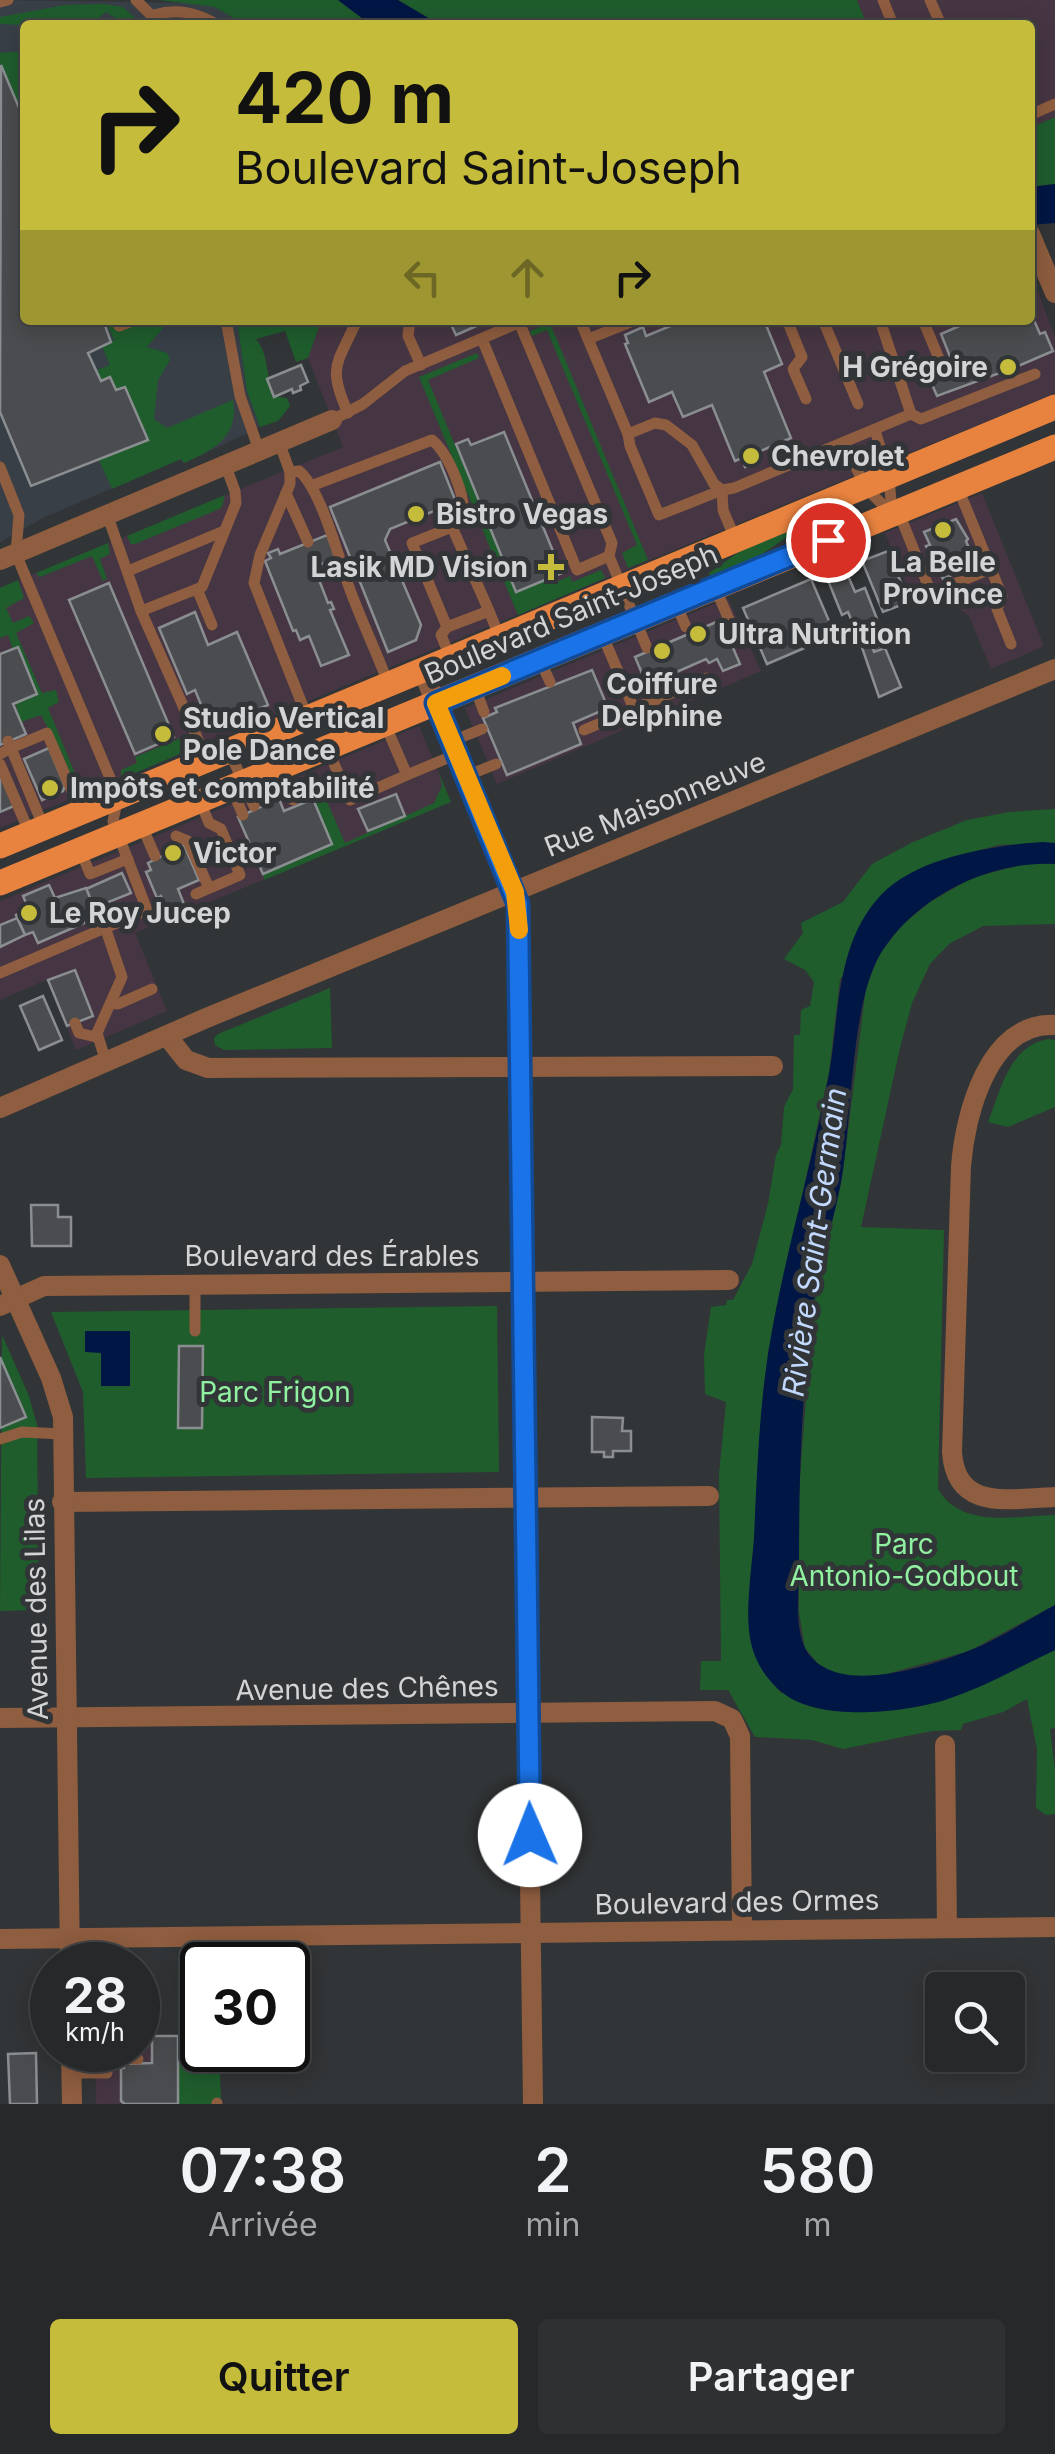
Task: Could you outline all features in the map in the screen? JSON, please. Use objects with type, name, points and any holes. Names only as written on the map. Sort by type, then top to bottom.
[{"type":"main road","name":"Boulevard Saint-Joseph","points":[[0,846],[1055,406]]},
{"type":"main road","name":"Boulevard Saint-Joseph","points":[[0,882],[130,829],[174,831],[200,800],[436,703],[479,699],[545,671],[602,634],[636,620],[681,616],[715,587],[1055,447]]},
{"type":"street","points":[[1035,246],[1055,293]]},
{"type":"street","points":[[8,556],[340,416]]},
{"type":"street","name":"Rue Maisonneuve","points":[[0,1108],[1055,669]]},
{"type":"street","points":[[424,671],[515,892],[518,916],[533,2104]]},
{"type":"street","points":[[1055,1024],[1024,1029],[1002,1048],[971,1112],[963,1147],[952,1452],[955,1473],[973,1494],[998,1499],[1055,1497]]},
{"type":"street","points":[[167,1036],[178,1054],[205,1068],[773,1066]]},
{"type":"street","name":"Avenue des Lilas","points":[[0,1265],[7,1302],[56,1391],[62,1434],[69,1942]]},
{"type":"street","name":"Boulevard des Érables","points":[[7,1302],[44,1286],[729,1280]]},
{"type":"street","points":[[62,1502],[709,1496]]},
{"type":"street","name":"Avenue des Chênes","points":[[0,1718],[715,1711],[732,1719],[741,1742],[742,1930]]},
{"type":"street","points":[[944,1746],[947,1928]]},
{"type":"street","name":"Boulevard des Ormes","points":[[0,1939],[1055,1927]]},
{"type":"street","points":[[72,2073],[72,2104]]},
{"type":"lane","points":[[0,2],[8,0]]},
{"type":"lane","points":[[136,0],[158,20],[166,12],[189,12],[207,20]]},
{"type":"lane","points":[[227,325],[240,396],[268,446],[290,472],[304,474],[340,553],[349,587],[389,685]]},
{"type":"lane","points":[[355,325],[334,372],[340,416],[406,371],[513,325]]},
{"type":"lane","points":[[408,325],[408,336],[421,365]]},
{"type":"lane","points":[[524,325],[612,544],[609,556],[647,648]]},
{"type":"lane","points":[[582,325],[660,515],[911,414]]},
{"type":"lane","points":[[588,339],[623,325]]},
{"type":"lane","points":[[789,325],[802,357],[793,369],[806,399]]},
{"type":"lane","points":[[825,325],[858,404]]},
{"type":"lane","points":[[882,325],[911,414],[921,420],[1035,374]]},
{"type":"lane","points":[[926,325],[940,362]]},
{"type":"lane","points":[[482,338],[578,570],[609,556]]},
{"type":"lane","points":[[628,434],[655,423],[666,425],[692,446],[714,484],[722,490]]},
{"type":"lane","points":[[875,430],[889,476],[892,514]]},
{"type":"lane","points":[[310,486],[424,441],[432,440],[440,447],[465,514],[452,527],[412,543],[447,628]]},
{"type":"lane","points":[[845,443],[865,487],[903,523],[932,593],[991,569]]},
{"type":"lane","points":[[141,611],[202,587],[236,496],[225,464]]},
{"type":"lane","points":[[0,468],[20,515],[8,556],[118,797],[113,821],[130,829],[154,856]]},
{"type":"lane","points":[[290,472],[254,584],[308,718]]},
{"type":"lane","points":[[958,488],[1002,596],[996,609],[1010,644]]},
{"type":"lane","points":[[722,490],[723,510],[736,541]]},
{"type":"lane","points":[[286,493],[308,542]]},
{"type":"lane","points":[[107,514],[141,611],[218,756],[254,806]]},
{"type":"lane","points":[[452,527],[500,639]]},
{"type":"lane","points":[[128,571],[224,531]]},
{"type":"lane","points":[[715,587],[730,622]]},
{"type":"lane","points":[[197,589],[212,625]]},
{"type":"lane","points":[[452,659],[441,635],[447,628],[489,611]]},
{"type":"lane","points":[[602,634],[634,709]]},
{"type":"lane","points":[[584,730],[706,678]]},
{"type":"lane","points":[[384,724],[407,776]]},
{"type":"lane","points":[[327,748],[350,800],[407,776],[482,729]]},
{"type":"lane","points":[[37,831],[7,748],[47,734],[81,812]]},
{"type":"lane","points":[[0,764],[37,831]]},
{"type":"lane","points":[[466,776],[496,764]]},
{"type":"lane","points":[[280,767],[293,800]]},
{"type":"lane","points":[[237,785],[243,815]]},
{"type":"lane","points":[[196,894],[240,875],[221,829],[209,823],[200,800]]},
{"type":"lane","points":[[0,973],[147,910],[128,859],[130,829]]},
{"type":"lane","points":[[174,831],[188,840],[208,888]]},
{"type":"lane","points":[[80,849],[90,874],[128,859]]},
{"type":"lane","points":[[105,927],[122,971],[96,1037],[106,1062]]},
{"type":"lane","points":[[111,1003],[118,1004],[152,989]]},
{"type":"lane","points":[[75,1023],[79,1033],[96,1037]]},
{"type":"lane","points":[[195,1332],[196,1284]]},
{"type":"lane","points":[[0,1439],[22,1432],[62,1434]]},
{"type":"lane","points":[[72,2073],[107,2072]]},
{"type":"shaded area","points":[[0,0],[196,3],[215,7],[237,20],[20,20],[20,325],[238,325],[247,391],[260,427],[184,463],[181,459],[45,517],[0,542]]},
{"type":"shaded area","points":[[857,0],[1055,0],[1055,117],[1035,126],[1035,20],[865,20]]},
{"type":"shaded area","points":[[1035,283],[1055,338],[1055,393],[0,828],[0,588],[343,447],[308,358],[319,325],[1035,325]]},
{"type":"shaded area","points":[[982,493],[1044,646],[991,669],[969,616],[962,611],[955,594],[916,608],[885,533]]},
{"type":"shaded area","points":[[728,598],[761,671],[497,784],[465,708]]},
{"type":"shaded area","points":[[419,726],[451,802],[135,933],[167,1011],[76,1050],[48,979],[0,1000],[0,901]]},
{"type":"shaded area","points":[[180,2036],[180,2072],[220,2072],[221,2104],[96,2104],[95,2072],[160,2072],[160,2037]]},
{"type":"green space","points":[[159,0],[338,0],[364,20],[237,20],[215,7]]},
{"type":"green space","points":[[398,0],[857,0],[865,20],[432,20]]},
{"type":"green space","points":[[65,5],[123,7],[137,20],[118,20],[106,12],[96,20],[20,20],[20,25],[0,24],[0,17]]},
{"type":"green space","points":[[20,51],[20,110],[0,63],[0,53]]},
{"type":"green space","points":[[1055,117],[1055,184],[1035,186],[1035,126]]},
{"type":"green space","points":[[107,325],[120,325],[117,330],[130,325],[166,325],[147,347],[167,353],[170,360],[158,380],[154,419],[167,428],[233,400],[234,413],[228,433],[205,453],[184,463],[181,459],[112,489],[99,460],[148,440],[125,387],[116,390],[110,377],[101,381],[97,370],[110,365],[102,346],[114,340]]},
{"type":"green space","points":[[238,325],[320,325],[308,358],[296,362],[285,331],[256,339],[274,396],[287,398],[290,406],[278,421],[260,427],[247,391]]},
{"type":"green space","points":[[551,325],[648,560],[628,568],[622,553],[637,545],[547,330],[532,336],[530,331]]},
{"type":"green space","points":[[477,353],[479,358],[428,380],[516,592],[553,577],[556,582],[570,576],[572,582],[601,570],[605,578],[518,615],[419,377]]},
{"type":"green space","points":[[225,495],[217,510],[135,544],[127,536]]},
{"type":"green space","points":[[793,528],[794,532],[758,557],[710,578],[709,573],[742,550]]},
{"type":"green space","points":[[108,543],[110,554],[100,559],[107,579],[103,581],[92,556],[40,577],[36,573]]},
{"type":"green space","points":[[18,580],[24,598],[6,608],[13,623],[29,616],[34,623],[16,633],[42,693],[56,690],[59,702],[48,708],[79,783],[96,777],[102,786],[78,797],[63,755],[41,715],[21,722],[17,711],[12,646],[8,635],[0,638],[0,588]]},
{"type":"green space","points":[[183,737],[189,750],[121,779],[121,770],[137,763],[135,757]]},
{"type":"green space","points":[[439,773],[451,802],[264,880],[263,874],[332,844],[309,785],[318,781],[345,843],[434,803],[442,786]]},
{"type":"green space","points":[[1055,809],[1055,843],[998,845],[938,862],[840,979],[829,1072],[768,1352],[750,1606],[755,1653],[781,1693],[983,1684],[1055,1650],[1055,1728],[1050,1729],[1055,1814],[1046,1815],[1036,1808],[1037,1749],[1027,1699],[1003,1712],[963,1724],[961,1730],[932,1731],[843,1749],[812,1740],[755,1737],[728,1690],[700,1690],[701,1661],[721,1661],[719,1474],[726,1402],[705,1394],[704,1355],[711,1307],[733,1300],[752,1264],[781,1145],[784,1107],[793,1089],[794,1035],[800,1035],[801,1010],[810,1006],[814,982],[805,970],[784,959],[803,933],[801,923],[843,902],[872,864],[967,820]]},
{"type":"green space","name":"Parc Antonio-Godbout","points":[[1031,862],[1055,864],[1055,924],[983,926],[949,944],[930,964],[912,1003],[900,1048],[861,1227],[944,1230],[938,1489],[948,1502],[975,1515],[1055,1515],[1055,1605],[969,1651],[879,1676],[843,1676],[819,1665],[805,1648],[799,1612],[799,1491],[813,1307],[842,1179],[866,988],[879,955],[901,926],[930,902],[972,878]]},
{"type":"green space","points":[[330,988],[332,1048],[224,1050],[215,1045],[218,1034]]},
{"type":"green space","points":[[1055,1040],[1055,1107],[1008,1127],[988,1122],[1015,1060],[1035,1043]]},
{"type":"green space","name":"Parc Frigon","points":[[497,1306],[499,1472],[86,1478],[83,1392],[51,1312]]},
{"type":"green space","points":[[2,1335],[29,1396],[37,1425],[39,1610],[0,1611]]},
{"type":"green space","points":[[180,2036],[180,2072],[220,2072],[221,2099],[212,2100],[212,2104],[178,2104]]},
{"type":"water","points":[[338,0],[398,0],[432,20],[364,20]]},
{"type":"water","points":[[1055,184],[1055,223],[1035,225],[1035,186]]},
{"type":"water","name":"Rivière Saint-Germain","points":[[1055,843],[1055,864],[1005,868],[956,886],[934,899],[896,933],[871,974],[858,1029],[842,1176],[817,1286],[806,1368],[798,1609],[806,1650],[820,1665],[837,1673],[894,1673],[952,1657],[1055,1605],[1055,1650],[973,1690],[927,1705],[862,1712],[818,1708],[783,1693],[763,1671],[751,1643],[748,1605],[769,1348],[829,1074],[847,957],[866,914],[881,895],[914,871],[979,850]]},
{"type":"water","points":[[85,1331],[130,1331],[130,1386],[101,1386],[101,1353],[85,1352]]},
{"type":"building","points":[[1,65],[20,110],[20,325],[105,325],[111,342],[88,353],[101,381],[110,377],[116,390],[125,387],[148,440],[31,486],[0,412]]},
{"type":"building","points":[[1035,322],[1040,334],[1045,332],[1053,351],[1018,366],[1011,375],[1002,372],[937,396],[928,375],[953,364],[941,334],[962,325]]},
{"type":"building","points":[[451,325],[479,325],[456,335]]},
{"type":"building","points":[[673,325],[766,325],[782,364],[764,372],[791,438],[756,453],[759,461],[745,467],[742,458],[735,461],[712,405],[683,417],[672,392],[649,402],[625,344],[625,335],[643,327],[646,336]]},
{"type":"building","points":[[301,365],[308,382],[300,386],[301,390],[293,393],[292,389],[274,397],[267,379]]},
{"type":"building","points":[[504,432],[562,573],[516,592],[456,444],[468,439],[471,445]]},
{"type":"building","points":[[440,462],[456,502],[390,529],[385,540],[421,625],[416,640],[388,652],[330,507]]},
{"type":"building","points":[[956,519],[968,539],[976,565],[943,579],[926,546],[930,545],[924,532]]},
{"type":"building","points":[[327,535],[337,558],[314,567],[334,609],[330,610],[349,655],[321,666],[309,636],[300,640],[293,631],[265,561],[271,558],[268,553],[278,549],[280,554]]},
{"type":"building","points":[[888,551],[909,602],[883,612],[862,561]]},
{"type":"building","points":[[836,562],[838,566],[843,564],[855,592],[865,588],[879,624],[857,633],[848,612],[842,615],[825,573]]},
{"type":"building","points":[[811,579],[835,635],[767,664],[743,608]]},
{"type":"building","points":[[109,583],[174,737],[135,754],[69,600]]},
{"type":"building","points":[[195,612],[208,645],[237,632],[268,705],[211,729],[195,690],[187,694],[159,628]]},
{"type":"building","points":[[721,620],[740,664],[723,671],[717,659],[709,663],[706,659],[647,685],[635,657]]},
{"type":"building","points":[[879,624],[887,643],[873,649],[874,652],[885,648],[901,687],[879,697],[857,633]]},
{"type":"building","points":[[18,647],[37,694],[13,704],[26,734],[0,745],[0,654]]},
{"type":"building","points":[[592,670],[608,708],[573,723],[581,744],[507,775],[483,718],[497,712],[495,708]]},
{"type":"building","points":[[49,748],[65,786],[63,791],[42,800],[24,759]]},
{"type":"building","points":[[0,772],[14,806],[0,812]]},
{"type":"building","points":[[396,794],[405,816],[368,831],[358,809]]},
{"type":"building","points":[[279,799],[284,811],[313,799],[332,844],[263,874],[238,817]]},
{"type":"building","points":[[184,845],[199,880],[178,889],[186,909],[169,916],[146,872],[151,870],[148,863]]},
{"type":"building","points":[[122,873],[131,893],[94,908],[86,889]]},
{"type":"building","points":[[49,885],[55,898],[86,888],[98,917],[38,943],[33,932],[25,935],[16,915],[29,910],[23,896]]},
{"type":"building","points":[[17,918],[25,935],[0,947],[0,925]]},
{"type":"building","points":[[75,970],[93,1016],[67,1026],[48,980]]},
{"type":"building","points":[[43,996],[62,1040],[39,1050],[20,1006]]},
{"type":"building","points":[[31,1205],[58,1205],[58,1217],[71,1217],[71,1246],[32,1246]]},
{"type":"building","points":[[179,1346],[203,1346],[202,1428],[178,1428]]},
{"type":"building","points":[[0,1357],[26,1417],[0,1428]]},
{"type":"building","points":[[592,1417],[623,1418],[622,1431],[631,1431],[631,1451],[613,1451],[613,1457],[592,1452]]},
{"type":"building","points":[[160,2036],[178,2036],[178,2104],[121,2101],[121,2072],[160,2072]]},
{"type":"building","points":[[30,2053],[30,2072],[36,2072],[37,2104],[10,2104],[8,2054]]},
{"type":"slow traffic","points":[[502,676],[436,703],[515,892],[519,930]]},
{"type":"place","name":"H Grégoire","points":[[1008,367]]},
{"type":"place","name":"Chevrolet","points":[[751,456]]},
{"type":"place","name":"Bistro Vegas","points":[[416,514]]},
{"type":"place","name":"La Belle Province","points":[[943,530]]},
{"type":"place","name":"Lasik MD Vision","points":[[551,567]]},
{"type":"place","name":"Ultra Nutrition","points":[[698,634]]},
{"type":"place","name":"Coiffure Delphine","points":[[662,651]]},
{"type":"place","name":"Studio Vertical Pole Dance","points":[[163,734]]},
{"type":"place","name":"Impôts et comptabilité","points":[[50,788]]},
{"type":"place","name":"Victor","points":[[173,853]]},
{"type":"place","name":"Le Roy Jucep","points":[[29,913]]},
{"type":"route","points":[[530,1835],[518,904],[436,703],[828,540]]}]
